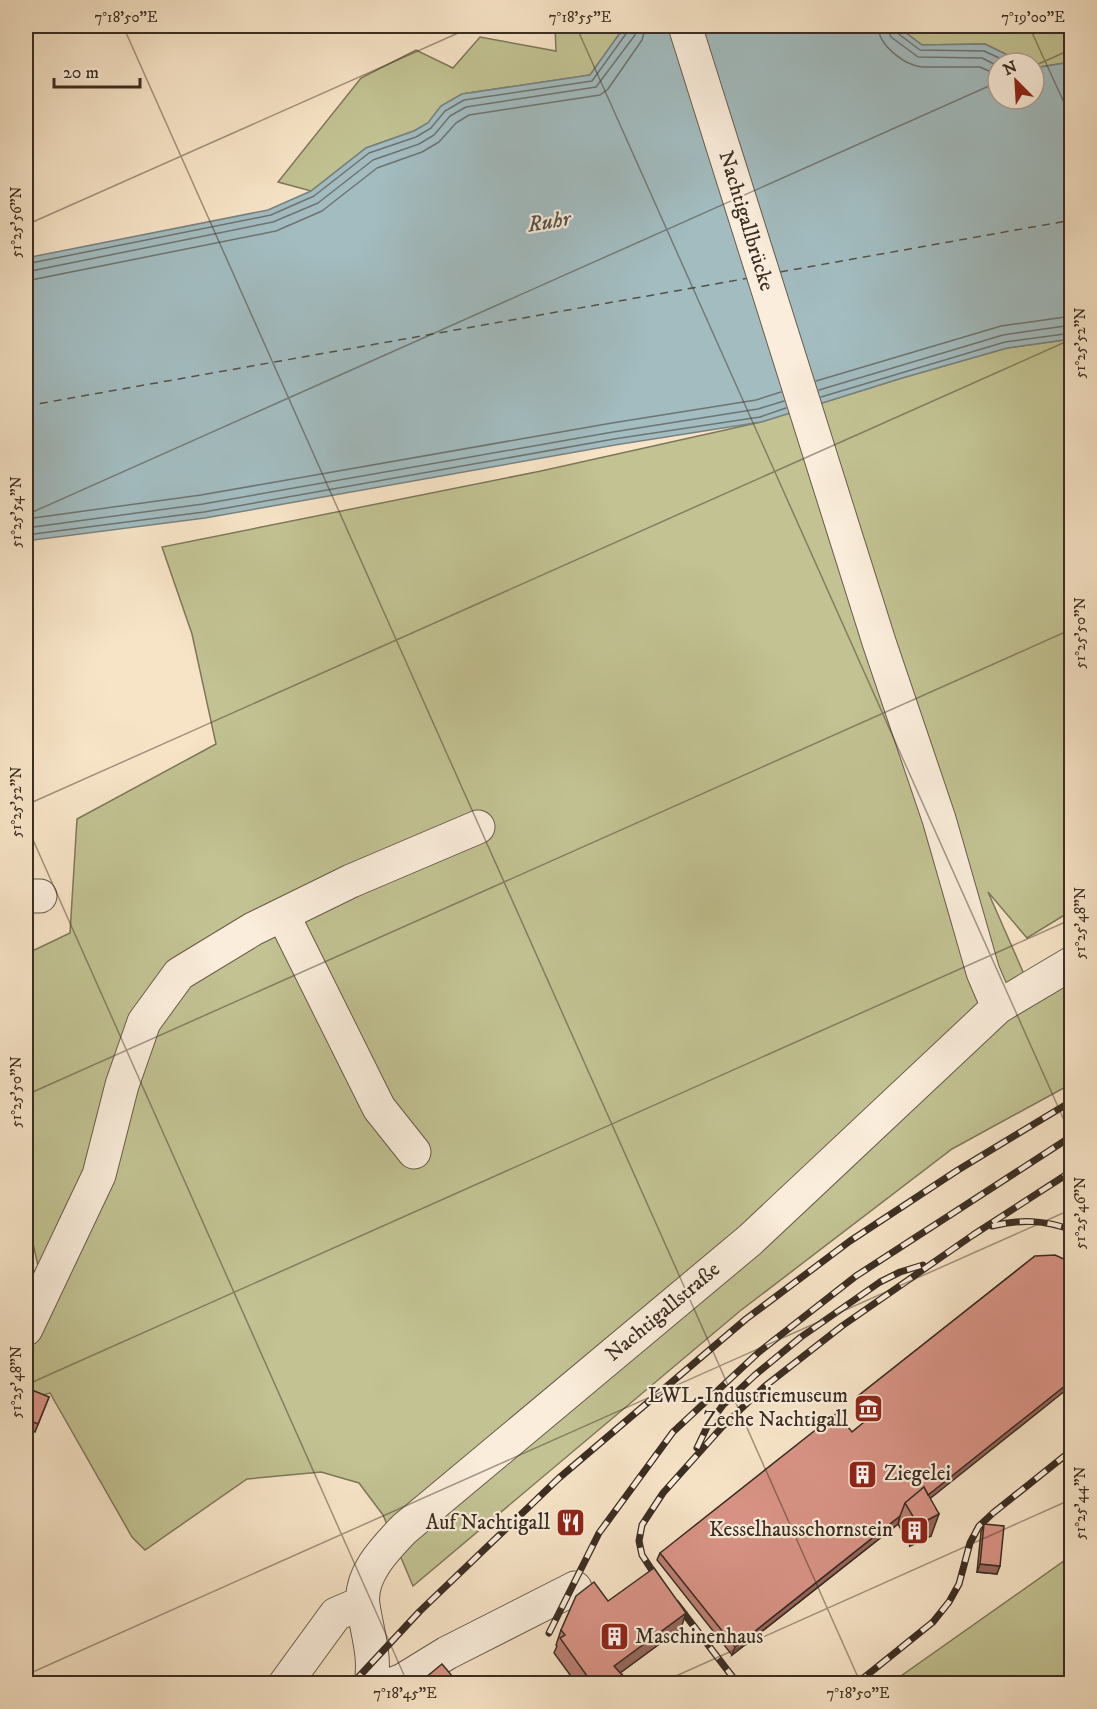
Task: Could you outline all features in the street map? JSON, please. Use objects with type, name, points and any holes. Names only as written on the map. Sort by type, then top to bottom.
[{"type":"street","name":"Nachtigallbrücke","points":[[685,26],[879,642],[939,819],[983,972],[998,1007]]},
{"type":"street","points":[[26,1329],[99,1175],[122,1085],[144,1022],[179,974],[253,929],[351,881],[478,826]]},
{"type":"street","points":[[284,915],[379,1108],[414,1152]]},
{"type":"street","name":"Nachtigallstraße","points":[[363,1603],[364,1589],[379,1556],[404,1529],[750,1239],[998,1007],[1071,963]]},
{"type":"street","points":[[393,1683],[404,1680],[447,1653],[575,1588]]},
{"type":"street","points":[[285,1683],[336,1614],[363,1603],[374,1659],[371,1683]]},
{"type":"green space","points":[[555,26],[625,26],[590,75],[462,94],[441,106],[428,123],[414,131],[366,148],[311,191],[278,182],[361,78],[416,50],[453,68],[480,37],[556,51]]},
{"type":"green space","points":[[897,26],[1071,26],[1071,62],[1046,66],[1046,51],[999,51],[985,44],[922,45]]},
{"type":"green space","points":[[1071,339],[1071,911],[1027,938],[988,892],[1034,997],[1071,975],[1071,1084],[952,1149],[740,1311],[413,1586],[383,1515],[359,1483],[321,1472],[247,1479],[145,1550],[132,1537],[50,1393],[26,1399],[26,1286],[38,1266],[26,1211],[26,954],[70,933],[77,819],[216,744],[192,634],[162,547],[541,471],[761,422],[1007,348]]},
{"type":"green space","points":[[1071,1556],[1071,1683],[891,1683]]},
{"type":"water","name":"Ruhr","points":[[625,26],[897,26],[922,45],[985,44],[999,51],[986,51],[986,111],[1046,111],[1046,66],[1071,62],[1071,339],[1007,348],[761,422],[615,445],[205,518],[26,541],[26,258],[268,210],[311,191],[366,148],[414,131],[428,123],[441,106],[462,94],[590,75]]},
{"type":"building","name":"Ziegelei","points":[[1055,1255],[1066,1260],[1071,1268],[1071,1381],[928,1495],[924,1487],[905,1503],[900,1516],[735,1647],[660,1553],[837,1413],[852,1432],[874,1414],[858,1396],[1035,1256]]},
{"type":"building","points":[[27,1388],[49,1397],[38,1424],[26,1419]]},
{"type":"building","points":[[924,1487],[939,1514],[918,1525],[905,1503]]},
{"type":"building","points":[[984,1524],[1004,1526],[1000,1566],[980,1564]]},
{"type":"building","name":"Maschinenhaus","points":[[654,1568],[686,1613],[614,1666],[622,1675],[611,1683],[592,1683],[560,1638],[565,1635],[561,1630],[576,1596],[594,1582],[608,1601]]},
{"type":"building","points":[[442,1664],[458,1683],[419,1683]]},
{"type":"ferry route","points":[[780,272],[1072,220]]},
{"type":"ferry route","points":[[26,406],[749,278]]},
{"type":"railway","points":[[352,1684],[420,1611],[559,1478],[746,1319],[850,1241],[958,1170],[1072,1101]]},
{"type":"railway","points":[[549,1633],[599,1533],[673,1432],[759,1352],[856,1276],[1072,1136]]},
{"type":"railway","points":[[661,1584],[642,1555],[639,1541],[642,1525],[663,1493],[722,1427],[764,1387],[842,1326],[973,1235],[1072,1171]]},
{"type":"railway","points":[[992,1226],[1013,1222],[1032,1222],[1052,1224],[1072,1230]]},
{"type":"railway","points":[[697,1448],[707,1427],[723,1405],[801,1337],[880,1282],[900,1272],[923,1265]]},
{"type":"railway","points":[[856,1684],[933,1622],[949,1602],[959,1584],[970,1543],[979,1526],[1072,1450]]},
{"type":"railway","points":[[676,1603],[738,1684]]},
{"type":"place","name":"LWL-Industriemuseum Zeche Nachtigall","points":[[869,1408]]},
{"type":"place","name":"Ziegelei","points":[[863,1474]]},
{"type":"place","name":"Auf Nachtigall","points":[[571,1523]]},
{"type":"place","name":"Kesselhausschornstein","points":[[914,1530]]},
{"type":"place","name":"Maschinenhaus","points":[[614,1637]]}]
